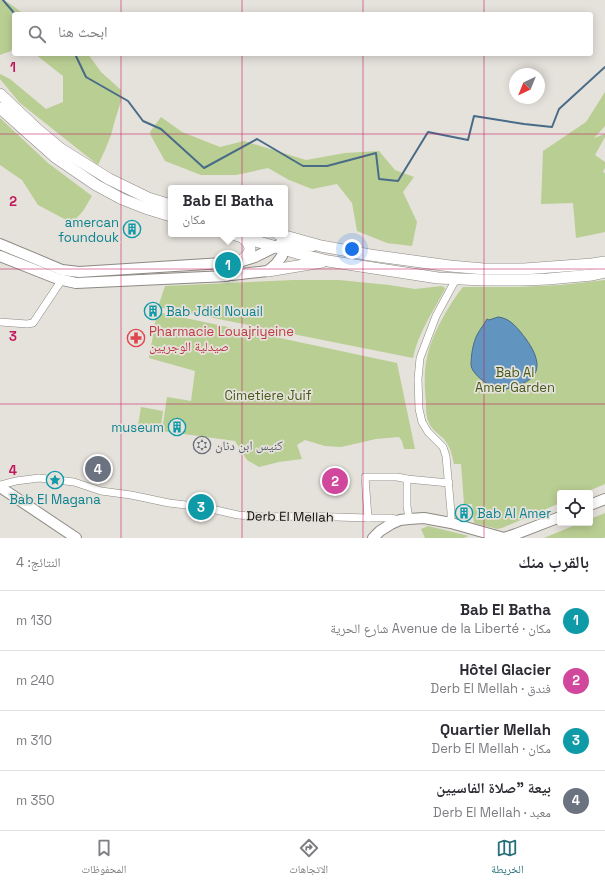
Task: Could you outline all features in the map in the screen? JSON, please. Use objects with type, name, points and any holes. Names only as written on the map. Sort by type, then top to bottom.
[{"type":"main road","points":[[0,94],[46,137],[122,199],[168,215]]},
{"type":"main road","points":[[0,108],[55,157],[99,180],[168,204]]},
{"type":"main road","points":[[239,262],[248,256],[250,251],[249,244],[240,237]]},
{"type":"main road","points":[[243,237],[277,248],[328,261],[438,278],[485,280],[548,279],[592,275],[605,272]]},
{"type":"main road","points":[[268,271],[281,259],[275,237]]},
{"type":"main road","points":[[288,237],[321,246],[410,261],[484,269],[524,269],[605,262]]},
{"type":"main road","points":[[0,244],[62,270],[74,272],[239,262],[277,248],[321,246]]},
{"type":"main road","points":[[268,271],[266,261],[277,248]]},
{"type":"main road","points":[[0,256],[61,280],[81,283],[229,275],[268,271],[328,261]]},
{"type":"main road","points":[[0,486],[76,538]]},
{"type":"main road","points":[[593,504],[605,499]]},
{"type":"main road","points":[[373,538],[387,526],[405,520],[424,518],[451,523],[504,538],[557,518]]},
{"type":"street","points":[[451,523],[447,460],[445,452],[440,444],[428,432],[422,422],[418,379],[420,358],[436,316],[456,279]]},
{"type":"street","points":[[0,322],[33,323],[61,280]]},
{"type":"street","points":[[368,518],[365,477],[397,477],[449,483]]},
{"type":"street","name":"Derb El Mellah","points":[[0,486],[16,481],[39,478],[74,482],[101,491],[203,507],[238,515],[266,518],[301,516],[390,518],[405,520]]},
{"type":"street","points":[[405,520],[407,506],[407,479]]},
{"type":"green space","points":[[0,0],[3,0],[22,12],[12,12],[12,49],[0,55]]},
{"type":"green space","points":[[38,56],[89,56],[101,72],[121,90],[121,101],[111,135],[98,165],[20,103],[0,79],[0,74],[10,79],[46,109],[63,102],[63,76]]},
{"type":"green space","points":[[605,92],[605,126],[594,138],[605,134],[605,137],[595,155],[605,162],[603,172],[605,173],[605,232],[576,238],[573,203],[541,204],[543,151],[586,122]]},
{"type":"green space","points":[[161,117],[182,132],[220,147],[244,141],[306,160],[345,153],[379,151],[395,170],[414,177],[403,192],[417,222],[412,246],[387,243],[357,231],[352,203],[337,184],[312,189],[289,180],[268,168],[236,175],[201,175],[165,161],[150,132]]},
{"type":"green space","points":[[0,118],[48,163],[92,196],[83,211],[72,223],[38,205],[22,180],[0,165]]},
{"type":"green space","points":[[293,280],[339,280],[415,289],[442,286],[445,289],[422,331],[413,358],[158,307],[165,286]]},
{"type":"green space","name":"Bab Al Amer Garden","points":[[605,280],[605,484],[591,490],[557,490],[557,504],[502,528],[497,529],[474,523],[472,504],[464,504],[461,464],[454,464],[448,445],[432,428],[427,416],[425,377],[427,356],[430,345],[446,312],[463,287],[561,285]]},
{"type":"green space","name":"Cimetiere Juif","points":[[157,312],[397,363],[415,449],[404,449],[402,441],[399,437],[376,439],[341,447],[325,446],[305,440],[297,445],[302,459],[279,462],[259,467],[247,460],[235,441],[162,431],[167,397],[191,401],[195,371],[149,358]]},
{"type":"green space","points":[[141,407],[163,411],[160,433],[137,432]]},
{"type":"green space","points":[[605,513],[604,538],[544,538],[573,526],[593,526],[593,518]]},
{"type":"green space","points":[[428,526],[469,536],[463,538],[425,538],[421,529]]},
{"type":"water","points":[[498,317],[511,322],[526,339],[534,353],[537,366],[536,372],[527,381],[505,389],[496,388],[487,384],[478,377],[471,365],[473,345],[478,333],[487,319],[489,320]]},
{"type":"waterway","points":[[3,0],[13,12]]},
{"type":"waterway","points":[[76,56],[86,77],[128,101],[143,121],[161,129],[204,168],[257,139],[303,166],[327,166],[376,153],[379,179],[398,181],[428,132],[468,140],[474,116],[552,127],[559,109],[605,67]]},
{"type":"place","name":"amercan foundouk","points":[[132,229]]},
{"type":"place","name":"Bab El Batha","points":[[228,265]]},
{"type":"place","name":"Bab Jdid Nouail","points":[[153,311]]},
{"type":"place","name":"Pharmacie Louajriyeine صيدلية الوجريين","points":[[136,338]]},
{"type":"place","name":"museum","points":[[177,427]]},
{"type":"place","name":"كنيس ابن دنان","points":[[202,445]]},
{"type":"place","name":"بيعة \"صلاة الفاسيين","points":[[98,469]]},
{"type":"place","name":"Bab El Magana","points":[[55,480]]},
{"type":"place","name":"Hôtel Glacier","points":[[335,481]]},
{"type":"place","name":"Quartier Mellah","points":[[201,507]]},
{"type":"place","name":"Bab Al Amer","points":[[464,513]]}]
